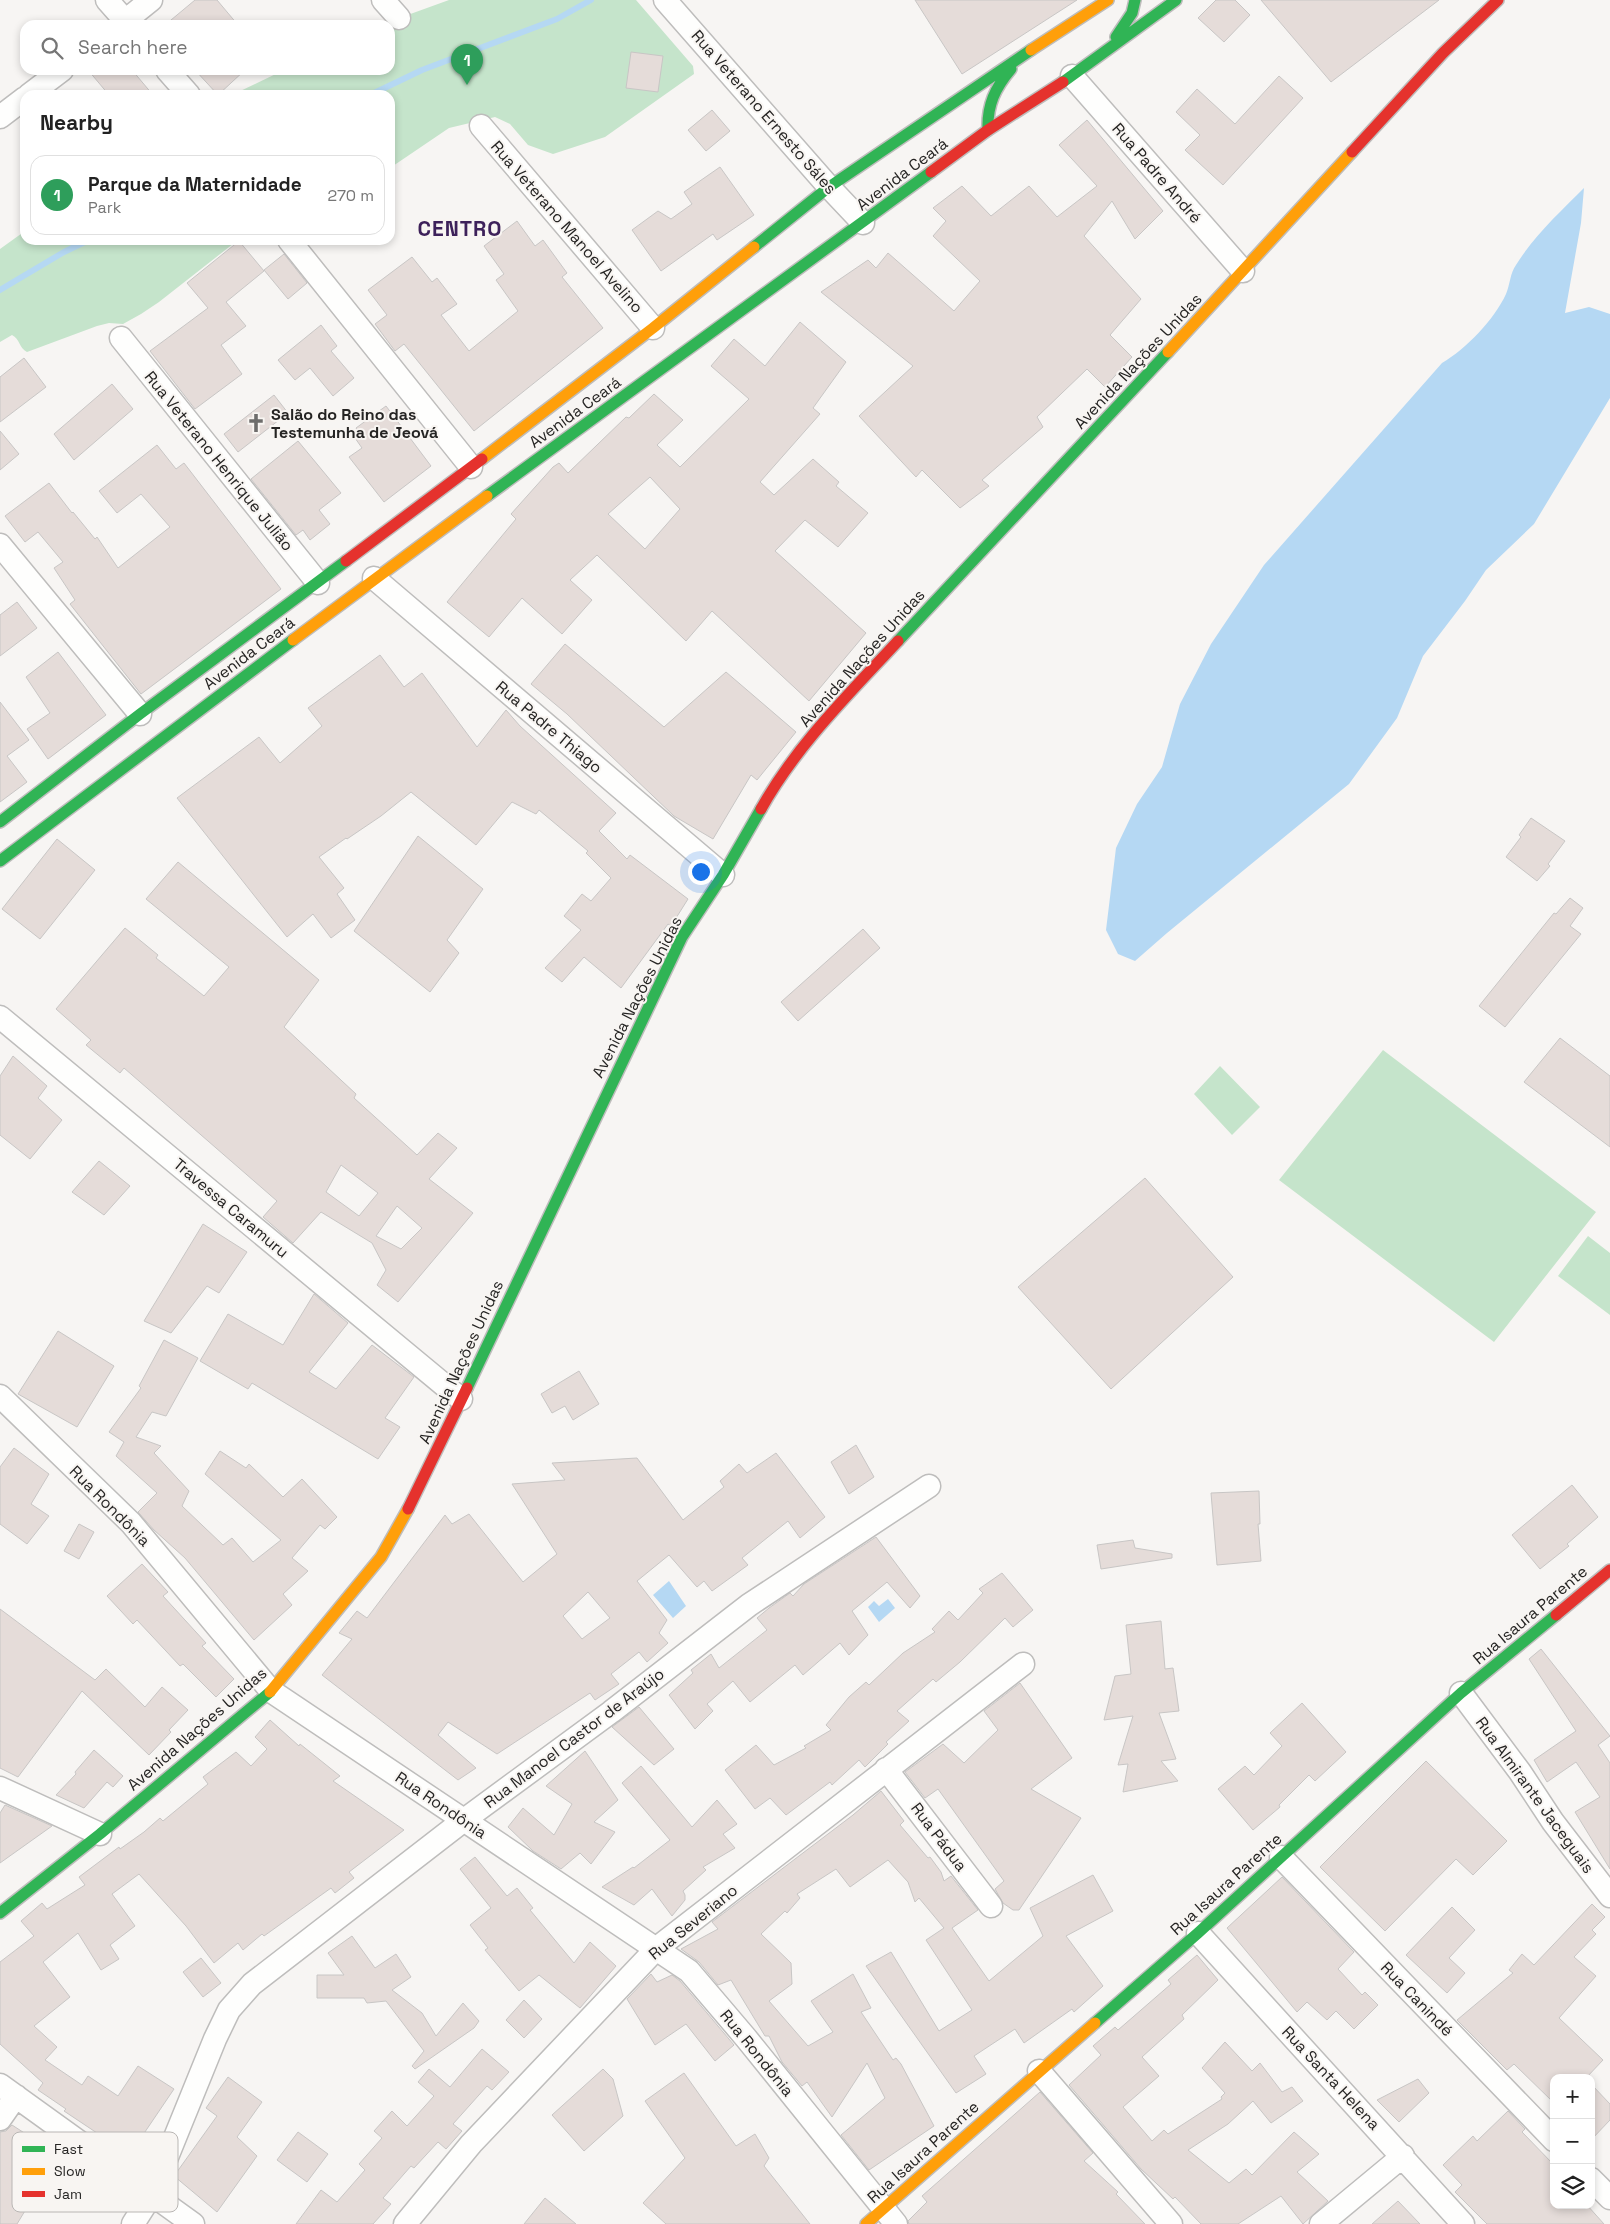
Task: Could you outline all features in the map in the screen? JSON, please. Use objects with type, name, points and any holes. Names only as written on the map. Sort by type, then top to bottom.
[{"type":"street","points":[[107,0],[122,20]]},
{"type":"street","points":[[129,20],[151,0]]},
{"type":"street","points":[[383,0],[399,18]]},
{"type":"street","name":"Avenida Ceará","points":[[0,822],[140,714],[318,584],[472,467],[653,328],[829,187],[1023,55],[1108,0]]},
{"type":"street","points":[[1110,46],[1132,13],[1135,0]]},
{"type":"street","name":"Avenida Ceará","points":[[0,861],[374,578],[988,130],[1072,76],[1110,46],[1176,0]]},
{"type":"street","name":"Avenida Nações Unidas","points":[[0,1914],[100,1834],[271,1691],[382,1557],[416,1495],[682,937],[723,875],[773,787],[832,712],[1243,271],[1443,53],[1498,0]]},
{"type":"street","name":"Rua Veterano Ernesto Sáles","points":[[667,1],[829,187],[863,223]]},
{"type":"street","points":[[988,130],[988,105],[995,90],[1023,55]]},
{"type":"street","points":[[36,90],[55,75]]},
{"type":"street","points":[[171,75],[185,90]]},
{"type":"street","name":"Rua Padre André","points":[[1072,76],[1243,271]]},
{"type":"street","points":[[0,117],[20,102]]},
{"type":"street","name":"Rua Veterano Manoel Avelino","points":[[481,126],[653,328]]},
{"type":"street","points":[[293,245],[472,467]]},
{"type":"street","name":"Rua Veterano Henrique Julião","points":[[121,338],[318,584]]},
{"type":"street","points":[[0,545],[140,714]]},
{"type":"street","name":"Rua Padre Thiago","points":[[374,578],[723,875]]},
{"type":"street","name":"Travessa Caramuru","points":[[0,1017],[461,1399]]},
{"type":"street","name":"Rua Rondônia","points":[[0,1396],[131,1523],[271,1691],[689,1971],[746,2038],[889,2217]]},
{"type":"street","name":"Rua Manoel Castor de Araújo","points":[[177,2132],[215,2039],[229,2010],[252,1984],[464,1820],[611,1712],[749,1605],[929,1486]]},
{"type":"street","name":"Rua Isaura Parente","points":[[866,2224],[889,2217],[1039,2071],[1198,1933],[1461,1693],[1610,1570]]},
{"type":"street","name":"Rua Severiano","points":[[405,2224],[471,2144],[657,1948],[1023,1664]]},
{"type":"street","name":"Rua Almirante Jaceguais","points":[[1461,1693],[1608,1889]]},
{"type":"street","name":"Rua Pádua","points":[[886,1769],[991,1906]]},
{"type":"street","points":[[0,1788],[100,1834]]},
{"type":"street","name":"Rua Canindé","points":[[1281,1858],[1550,2136]]},
{"type":"street","name":"Rua Santa Helena","points":[[1198,1933],[1463,2224]]},
{"type":"street","points":[[1039,2071],[1171,2224]]},
{"type":"street","points":[[0,2120],[8,2091],[65,2132]]},
{"type":"street","points":[[1321,2224],[1402,2156]]},
{"type":"street","points":[[1595,2183],[1610,2198]]},
{"type":"street","name":"Rua Manoel Castor de Araújo","points":[[133,2224],[141,2212]]},
{"type":"street","points":[[177,2212],[193,2224]]},
{"type":"green space","points":[[449,0],[636,0],[693,66],[694,74],[605,137],[553,154],[528,145],[510,124],[495,117],[449,128],[395,165],[395,90],[242,90],[274,75],[395,75],[394,20]]},
{"type":"green space","points":[[20,235],[20,245],[232,245],[159,302],[123,324],[109,323],[97,326],[27,352],[12,335],[0,342],[0,249]]},
{"type":"green space","points":[[1383,1050],[1596,1212],[1494,1342],[1279,1180]]},
{"type":"green space","points":[[1220,1066],[1260,1107],[1232,1135],[1194,1094]]},
{"type":"green space","points":[[1588,1236],[1610,1253],[1610,1315],[1558,1276]]},
{"type":"water","points":[[1584,188],[1581,223],[1565,313],[1589,307],[1610,314],[1610,398],[1534,524],[1486,570],[1423,656],[1397,718],[1349,784],[1135,961],[1118,954],[1106,930],[1116,848],[1137,804],[1162,767],[1180,704],[1211,644],[1264,565],[1442,363],[1470,342],[1487,324],[1501,304],[1512,272],[1523,254]]},
{"type":"water","points":[[669,1581],[686,1606],[673,1618],[653,1595]]},
{"type":"water","points":[[888,1599],[895,1608],[879,1622],[868,1607],[874,1601],[879,1606]]},
{"type":"building","points":[[195,0],[217,0],[234,20],[171,20]]},
{"type":"building","points":[[915,0],[1077,0],[962,74]]},
{"type":"building","points":[[1216,0],[1235,0],[1250,15],[1224,42],[1198,18]]},
{"type":"building","points":[[1261,0],[1439,0],[1331,82]]},
{"type":"building","points":[[631,52],[663,56],[658,92],[626,88]]},
{"type":"building","points":[[92,75],[136,75],[149,90],[105,90]]},
{"type":"building","points":[[200,75],[240,75],[223,90],[213,90]]},
{"type":"building","points":[[1279,76],[1303,98],[1223,185],[1185,150],[1200,135],[1176,112],[1197,89],[1235,124]]},
{"type":"building","points":[[712,110],[730,131],[706,151],[688,130]]},
{"type":"building","points":[[1087,120],[1163,211],[1135,239],[1112,201],[1084,236],[1141,299],[1110,335],[1132,357],[1105,387],[1087,369],[1037,417],[1043,427],[982,480],[989,486],[960,508],[922,470],[916,477],[859,416],[913,366],[821,292],[868,260],[876,268],[888,253],[954,311],[980,281],[933,236],[946,221],[933,208],[962,186],[991,216],[1029,186],[1057,217],[1097,186],[1059,145]]},
{"type":"building","points":[[720,167],[754,215],[717,240],[713,234],[661,271],[632,230],[658,211],[671,219],[692,204],[684,192]]},
{"type":"building","points":[[517,221],[535,246],[543,240],[567,273],[562,277],[603,328],[474,431],[404,344],[395,351],[375,324],[387,315],[368,290],[412,257],[432,282],[437,278],[457,304],[441,315],[469,351],[518,311],[496,280],[504,274],[484,246]]},
{"type":"building","points":[[234,245],[242,245],[264,271],[226,302],[246,326],[221,345],[242,374],[195,409],[150,351],[208,308],[187,283]]},
{"type":"building","points":[[284,254],[307,283],[288,299],[264,270]]},
{"type":"building","points":[[800,322],[846,362],[813,408],[820,414],[760,482],[774,495],[813,459],[839,482],[836,486],[868,513],[838,547],[805,520],[775,551],[866,633],[809,701],[712,611],[686,641],[597,555],[570,580],[592,600],[562,634],[522,598],[489,637],[447,602],[516,519],[511,514],[553,467],[559,463],[568,473],[626,417],[629,418],[654,394],[683,420],[657,445],[680,467],[749,399],[711,366],[734,339],[765,366]],"holes":[[[650,477],[680,509],[645,549],[608,514]]]},
{"type":"building","points":[[321,325],[337,346],[331,351],[354,378],[333,396],[310,368],[295,380],[278,360]]},
{"type":"building","points":[[24,358],[46,387],[0,422],[0,377]]},
{"type":"building","points":[[112,384],[133,409],[74,460],[54,434]]},
{"type":"building","name":"Salão do Reino das Testemunha de Jeová","points":[[274,395],[288,413],[238,452],[224,434]]},
{"type":"building","points":[[386,406],[431,466],[384,502],[349,457],[362,448],[355,438],[360,434],[356,428]]},
{"type":"building","points":[[0,431],[19,454],[0,470]]},
{"type":"building","points":[[298,441],[341,493],[319,510],[330,524],[310,540],[303,530],[296,535],[251,479]]},
{"type":"building","points":[[157,445],[176,469],[184,463],[281,589],[141,694],[70,604],[75,600],[54,568],[63,562],[38,532],[25,542],[5,516],[49,483],[95,539],[97,537],[118,568],[170,527],[141,494],[117,513],[99,491]]},
{"type":"building","points":[[17,602],[37,628],[0,656],[0,615]]},
{"type":"building","points":[[565,644],[664,727],[726,672],[796,732],[757,780],[751,775],[713,839],[674,816],[567,714],[531,684]]},
{"type":"building","points":[[58,652],[106,715],[48,759],[27,729],[50,713],[26,677]]},
{"type":"building","points":[[380,655],[404,687],[422,673],[477,747],[506,710],[520,726],[616,813],[599,831],[627,859],[630,855],[688,899],[671,926],[668,924],[621,988],[584,957],[562,982],[545,968],[581,930],[564,916],[582,894],[591,901],[611,878],[586,853],[588,851],[539,810],[536,814],[512,802],[476,845],[411,792],[381,816],[319,857],[344,888],[337,894],[355,920],[331,938],[313,914],[287,937],[177,798],[259,737],[280,763],[322,726],[308,708]]},
{"type":"building","points":[[0,702],[29,740],[7,756],[27,782],[0,802]]},
{"type":"building","points":[[1531,818],[1565,841],[1548,864],[1550,866],[1537,881],[1506,857],[1521,837],[1519,835]]},
{"type":"building","points":[[418,836],[483,889],[447,940],[459,953],[430,992],[354,931]]},
{"type":"building","points":[[57,839],[95,870],[40,939],[2,909]]},
{"type":"building","points":[[178,862],[319,980],[284,1027],[356,1094],[354,1098],[417,1155],[438,1133],[457,1148],[429,1179],[473,1213],[398,1302],[377,1285],[386,1270],[372,1243],[321,1212],[293,1243],[263,1217],[277,1201],[124,1068],[120,1073],[86,1045],[91,1040],[56,1009],[125,928],[158,955],[156,958],[204,996],[229,967],[146,899]],"holes":[[[341,1165],[378,1193],[359,1216],[326,1192]],[[397,1206],[422,1228],[401,1249],[376,1236]]]},
{"type":"building","points":[[1570,898],[1583,908],[1570,926],[1581,934],[1505,1027],[1479,1006],[1554,913],[1556,914]]},
{"type":"building","points":[[863,929],[880,948],[798,1021],[781,1002]]},
{"type":"building","points":[[1560,1038],[1610,1076],[1610,1147],[1524,1082]]},
{"type":"building","points":[[13,1056],[47,1086],[38,1098],[62,1120],[30,1159],[0,1135],[0,1076]]},
{"type":"building","points":[[99,1161],[130,1186],[104,1215],[72,1192]]},
{"type":"building","points":[[1145,1178],[1233,1277],[1111,1389],[1018,1287]]},
{"type":"building","points":[[203,1224],[247,1252],[219,1293],[207,1286],[171,1333],[144,1321]]},
{"type":"building","points":[[314,1294],[348,1323],[309,1372],[336,1389],[372,1345],[414,1377],[385,1418],[400,1427],[378,1459],[252,1383],[248,1389],[200,1361],[228,1314],[283,1345]]},
{"type":"building","points":[[58,1331],[114,1366],[77,1427],[18,1394]]},
{"type":"building","points":[[164,1340],[198,1358],[166,1416],[152,1412],[136,1437],[161,1446],[154,1453],[189,1491],[182,1506],[223,1545],[232,1538],[253,1562],[281,1540],[205,1474],[220,1451],[246,1468],[249,1464],[283,1497],[302,1479],[337,1517],[325,1529],[320,1525],[292,1558],[308,1571],[283,1594],[292,1605],[254,1640],[185,1558],[154,1530],[138,1512],[157,1493],[116,1456],[124,1442],[109,1432],[141,1388],[139,1386]]},
{"type":"building","points":[[579,1371],[599,1404],[573,1420],[565,1406],[552,1413],[541,1394]]},
{"type":"building","points":[[856,1445],[874,1477],[849,1494],[831,1462]]},
{"type":"building","points":[[14,1448],[49,1474],[31,1504],[49,1516],[27,1544],[0,1524],[0,1467]]},
{"type":"building","points":[[776,1453],[825,1517],[800,1538],[788,1521],[742,1558],[748,1565],[712,1591],[704,1581],[697,1587],[669,1555],[637,1581],[667,1620],[659,1633],[668,1643],[647,1662],[639,1652],[611,1674],[619,1684],[595,1700],[590,1693],[497,1754],[448,1722],[438,1735],[476,1768],[458,1780],[322,1675],[352,1639],[339,1633],[357,1611],[367,1618],[445,1515],[452,1524],[469,1514],[523,1582],[557,1554],[512,1484],[565,1480],[552,1463],[637,1458],[683,1520],[724,1487],[720,1481],[739,1464],[747,1473]],"holes":[[[588,1592],[610,1618],[582,1639],[563,1616]]]},
{"type":"building","points":[[1572,1485],[1598,1517],[1567,1544],[1569,1546],[1540,1569],[1512,1535]]},
{"type":"building","points":[[1259,1491],[1260,1524],[1258,1524],[1261,1561],[1217,1565],[1211,1493]]},
{"type":"building","points":[[79,1524],[94,1532],[79,1559],[64,1551]]},
{"type":"building","points":[[876,1537],[920,1596],[910,1608],[887,1582],[852,1611],[868,1635],[849,1655],[840,1643],[803,1675],[795,1665],[750,1702],[733,1681],[707,1704],[713,1711],[695,1729],[669,1695],[693,1673],[691,1670],[711,1654],[719,1668],[767,1630],[757,1618],[790,1593],[793,1596],[804,1584]]},
{"type":"building","points":[[1133,1540],[1135,1548],[1172,1554],[1172,1558],[1101,1569],[1097,1545]]},
{"type":"building","points":[[142,1564],[168,1592],[163,1596],[206,1643],[202,1646],[234,1679],[216,1697],[183,1664],[180,1666],[137,1620],[133,1624],[107,1596]]},
{"type":"building","points":[[1002,1573],[1033,1610],[1013,1627],[1005,1618],[960,1662],[936,1682],[933,1679],[897,1711],[909,1721],[886,1742],[888,1744],[865,1767],[859,1760],[832,1785],[830,1782],[786,1815],[770,1798],[755,1809],[725,1770],[756,1745],[774,1765],[806,1748],[804,1746],[831,1730],[826,1725],[849,1697],[866,1682],[869,1685],[903,1653],[935,1632],[932,1629],[949,1611],[958,1620],[983,1593],[979,1589]]},
{"type":"building","points":[[0,1609],[95,1680],[106,1669],[145,1707],[162,1687],[188,1710],[169,1730],[171,1732],[149,1755],[82,1691],[18,1777],[0,1768]]},
{"type":"building","points":[[1161,1621],[1165,1669],[1173,1668],[1179,1711],[1159,1713],[1176,1759],[1161,1761],[1178,1781],[1123,1792],[1128,1764],[1118,1765],[1133,1716],[1104,1720],[1115,1676],[1131,1674],[1126,1625]]},
{"type":"building","points":[[1541,1649],[1610,1736],[1598,1745],[1610,1763],[1610,1869],[1575,1812],[1600,1797],[1576,1762],[1547,1782],[1534,1760],[1576,1731],[1529,1659]]},
{"type":"building","points":[[1020,1683],[1072,1758],[1031,1789],[1081,1818],[1019,1910],[1013,1910],[1003,1903],[995,1889],[1004,1881],[938,1789],[925,1798],[905,1772],[943,1744],[964,1763],[998,1730],[984,1711]]},
{"type":"building","points":[[1302,1703],[1346,1752],[1315,1781],[1309,1775],[1279,1805],[1280,1807],[1253,1830],[1218,1789],[1245,1766],[1254,1775],[1282,1746],[1270,1733]]},
{"type":"building","points":[[639,1707],[674,1749],[654,1765],[612,1727]]},
{"type":"building","points":[[270,1720],[299,1746],[300,1744],[340,1776],[333,1781],[404,1830],[349,1872],[354,1878],[335,1893],[331,1888],[264,1936],[262,1934],[243,1950],[238,1943],[214,1963],[186,1926],[139,1874],[112,1894],[135,1926],[110,1945],[119,1959],[101,1970],[78,1933],[43,1962],[70,1997],[34,2026],[57,2047],[45,2060],[82,2085],[88,2076],[118,2096],[138,2066],[174,2089],[145,2132],[96,2132],[64,2111],[66,2109],[38,2090],[43,2083],[0,2044],[0,1962],[34,1936],[21,1921],[42,1903],[47,1909],[85,1885],[79,1877],[119,1847],[120,1849],[144,1832],[160,1818],[163,1821],[208,1784],[203,1777],[236,1752],[251,1766],[267,1749],[255,1737]]},
{"type":"building","points":[[94,1750],[123,1776],[113,1787],[107,1782],[84,1808],[56,1795],[76,1774],[75,1772]]},
{"type":"building","points":[[585,1751],[618,1800],[594,1822],[615,1832],[591,1864],[580,1853],[561,1869],[533,1851],[508,1827],[523,1808],[554,1835],[572,1804],[546,1786]]},
{"type":"building","points":[[1426,1761],[1507,1841],[1473,1875],[1456,1859],[1385,1931],[1320,1867]]},
{"type":"building","points":[[641,1766],[692,1827],[717,1800],[737,1824],[723,1834],[735,1848],[703,1867],[706,1870],[683,1891],[685,1900],[672,1916],[652,1889],[634,1905],[602,1887],[634,1868],[670,1840],[622,1783]]},
{"type":"building","points":[[881,1791],[904,1821],[900,1825],[928,1858],[930,1857],[941,1872],[944,1881],[951,1876],[978,1910],[952,1928],[989,1981],[1043,1936],[1030,1908],[1093,1875],[1113,1911],[1066,1936],[1103,1986],[1074,2012],[1072,2009],[1024,2043],[1015,2029],[974,2056],[986,2074],[956,2093],[866,1966],[891,1952],[939,2031],[972,2010],[926,1940],[944,1928],[919,1898],[915,1902],[908,1882],[888,1860],[850,1887],[836,1869],[797,1894],[800,1898],[787,1913],[785,1911],[761,1934],[791,1963],[792,1984],[769,2001],[808,2046],[833,2032],[811,2001],[853,1974],[871,2008],[861,2012],[893,2060],[896,2058],[901,2064],[934,2126],[869,2170],[841,2135],[885,2098],[867,2063],[832,2117],[807,2082],[802,2086],[782,2062],[769,2036],[765,2036],[731,1980],[718,1985],[699,1962],[681,1949],[718,1929],[712,1922],[853,1815]]},
{"type":"building","points":[[5,1805],[52,1826],[0,1863],[0,1813]]},
{"type":"building","points":[[475,1857],[507,1896],[517,1888],[533,1908],[530,1910],[574,1963],[590,1942],[616,1966],[580,2008],[539,1975],[519,1991],[485,1950],[488,1948],[470,1925],[491,1908],[460,1869]]},
{"type":"building","points":[[1282,1877],[1354,1952],[1338,1969],[1362,1995],[1365,1992],[1378,2005],[1354,2029],[1336,2011],[1327,2020],[1307,2002],[1297,2012],[1227,1928]]},
{"type":"building","points":[[1592,1904],[1605,1917],[1592,1930],[1596,1934],[1574,1957],[1596,1976],[1559,2018],[1603,2060],[1590,2074],[1550,2074],[1550,2099],[1514,2064],[1507,2070],[1457,2020],[1513,1973],[1509,1970],[1522,1954],[1534,1965]]},
{"type":"building","points":[[1452,1907],[1475,1930],[1449,1958],[1465,1973],[1447,1993],[1406,1955]]},
{"type":"building","points":[[352,1936],[375,1968],[396,1954],[411,1977],[392,1990],[422,2013],[436,2036],[463,2003],[479,2021],[474,2028],[415,2069],[412,2066],[424,2051],[386,2001],[367,2003],[364,1998],[317,1998],[317,1975],[344,1975],[328,1953]]},
{"type":"building","points":[[1197,1955],[1218,1980],[1182,2015],[1184,2019],[1142,2057],[1159,2076],[1123,2107],[1152,2141],[1164,2130],[1168,2134],[1222,2099],[1221,2097],[1225,2093],[1202,2068],[1225,2042],[1252,2071],[1260,2063],[1282,2092],[1292,2087],[1303,2101],[1271,2123],[1253,2101],[1228,2124],[1188,2150],[1229,2183],[1246,2169],[1252,2175],[1294,2132],[1319,2154],[1297,2172],[1328,2201],[1303,2224],[1281,2196],[1238,2224],[1201,2224],[1175,2197],[1173,2199],[1141,2169],[1069,2085],[1101,2055],[1093,2046],[1115,2027],[1118,2030],[1171,1984],[1168,1980]]},
{"type":"building","points":[[201,1958],[221,1983],[203,1997],[183,1972]]},
{"type":"building","points":[[651,1974],[657,1982],[672,1975],[680,1981],[734,2045],[715,2061],[686,2024],[655,2045],[627,1999]]},
{"type":"building","points":[[524,2000],[542,2019],[524,2038],[506,2020]]},
{"type":"building","points":[[482,2049],[509,2072],[492,2090],[487,2086],[453,2124],[462,2131],[446,2149],[438,2142],[414,2168],[411,2166],[383,2198],[391,2204],[373,2224],[296,2224],[321,2190],[337,2202],[365,2170],[359,2164],[382,2138],[374,2131],[392,2111],[407,2126],[434,2096],[418,2082],[429,2069],[450,2087]]},
{"type":"building","points":[[603,2069],[613,2079],[623,2116],[584,2151],[552,2115]]},
{"type":"building","points":[[684,2073],[736,2146],[755,2134],[769,2158],[764,2166],[810,2224],[666,2224],[643,2203],[685,2158],[645,2101]]},
{"type":"building","points":[[228,2077],[262,2102],[237,2137],[257,2156],[217,2212],[178,2179],[178,2170],[217,2116],[206,2108]]},
{"type":"building","points":[[1418,2079],[1429,2093],[1399,2122],[1377,2100]]},
{"type":"building","points":[[1595,2088],[1610,2104],[1610,2120],[1595,2136]]},
{"type":"building","points":[[1040,2092],[1093,2153],[1084,2161],[1118,2192],[1116,2194],[1145,2224],[909,2224],[908,2221],[927,2202],[922,2196]]},
{"type":"building","points":[[1508,2111],[1525,2129],[1522,2132],[1550,2161],[1550,2209],[1591,2209],[1604,2224],[1487,2224],[1455,2192],[1462,2185],[1443,2165],[1473,2136],[1477,2141]]},
{"type":"building","points":[[12,2125],[23,2132],[12,2132],[12,2212],[24,2212],[17,2224],[0,2224],[0,2132],[6,2131]]},
{"type":"building","points":[[298,2132],[328,2154],[307,2182],[277,2160]]},
{"type":"building","points":[[545,2198],[576,2224],[524,2224]]},
{"type":"building","points":[[1398,2201],[1420,2224],[1372,2224]]},
{"type":"waterway","points":[[380,90],[422,70],[557,19],[591,0]]},
{"type":"waterway","points":[[0,290],[79,245]]},
{"type":"traffic: fast","points":[[1116,37],[1132,13],[1135,0]]},
{"type":"traffic: fast","points":[[1063,82],[1176,0]]},
{"type":"traffic: fast","points":[[754,247],[829,187],[1031,50]]},
{"type":"traffic: fast","points":[[988,130],[989,113],[993,97],[1011,69]]},
{"type":"traffic: fast","points":[[487,496],[931,172]]},
{"type":"traffic: fast","points":[[898,641],[1168,352]]},
{"type":"traffic: fast","points":[[0,822],[140,714],[346,561]]},
{"type":"traffic: fast","points":[[0,861],[293,640]]},
{"type":"traffic: fast","points":[[467,1388],[682,937],[723,875],[761,809]]},
{"type":"traffic: fast","points":[[1095,2023],[1198,1933],[1461,1693],[1556,1615]]},
{"type":"traffic: fast","points":[[0,1913],[100,1834],[270,1692]]},
{"type":"traffic: slow","points":[[1031,50],[1108,0]]},
{"type":"traffic: slow","points":[[1168,352],[1352,152]]},
{"type":"traffic: slow","points":[[482,459],[653,328],[754,247]]},
{"type":"traffic: slow","points":[[293,640],[487,496]]},
{"type":"traffic: slow","points":[[270,1692],[381,1557],[408,1509]]},
{"type":"traffic: slow","points":[[866,2224],[1095,2023]]},
{"type":"traffic: jam","points":[[1352,152],[1443,53],[1498,0]]},
{"type":"traffic: jam","points":[[931,172],[988,130],[1063,82]]},
{"type":"traffic: jam","points":[[346,561],[482,459]]},
{"type":"traffic: jam","points":[[761,809],[790,764],[824,721],[898,641]]},
{"type":"traffic: jam","points":[[408,1509],[467,1388]]},
{"type":"traffic: jam","points":[[1556,1615],[1610,1570]]},
{"type":"place","name":"Parque da Maternidade","points":[[467,85]]},
{"type":"place","name":"Salão do Reino das Testemunha de Jeová","points":[[256,423]]},
{"type":"district","name":"CENTRO","points":[[460,228]]}]
